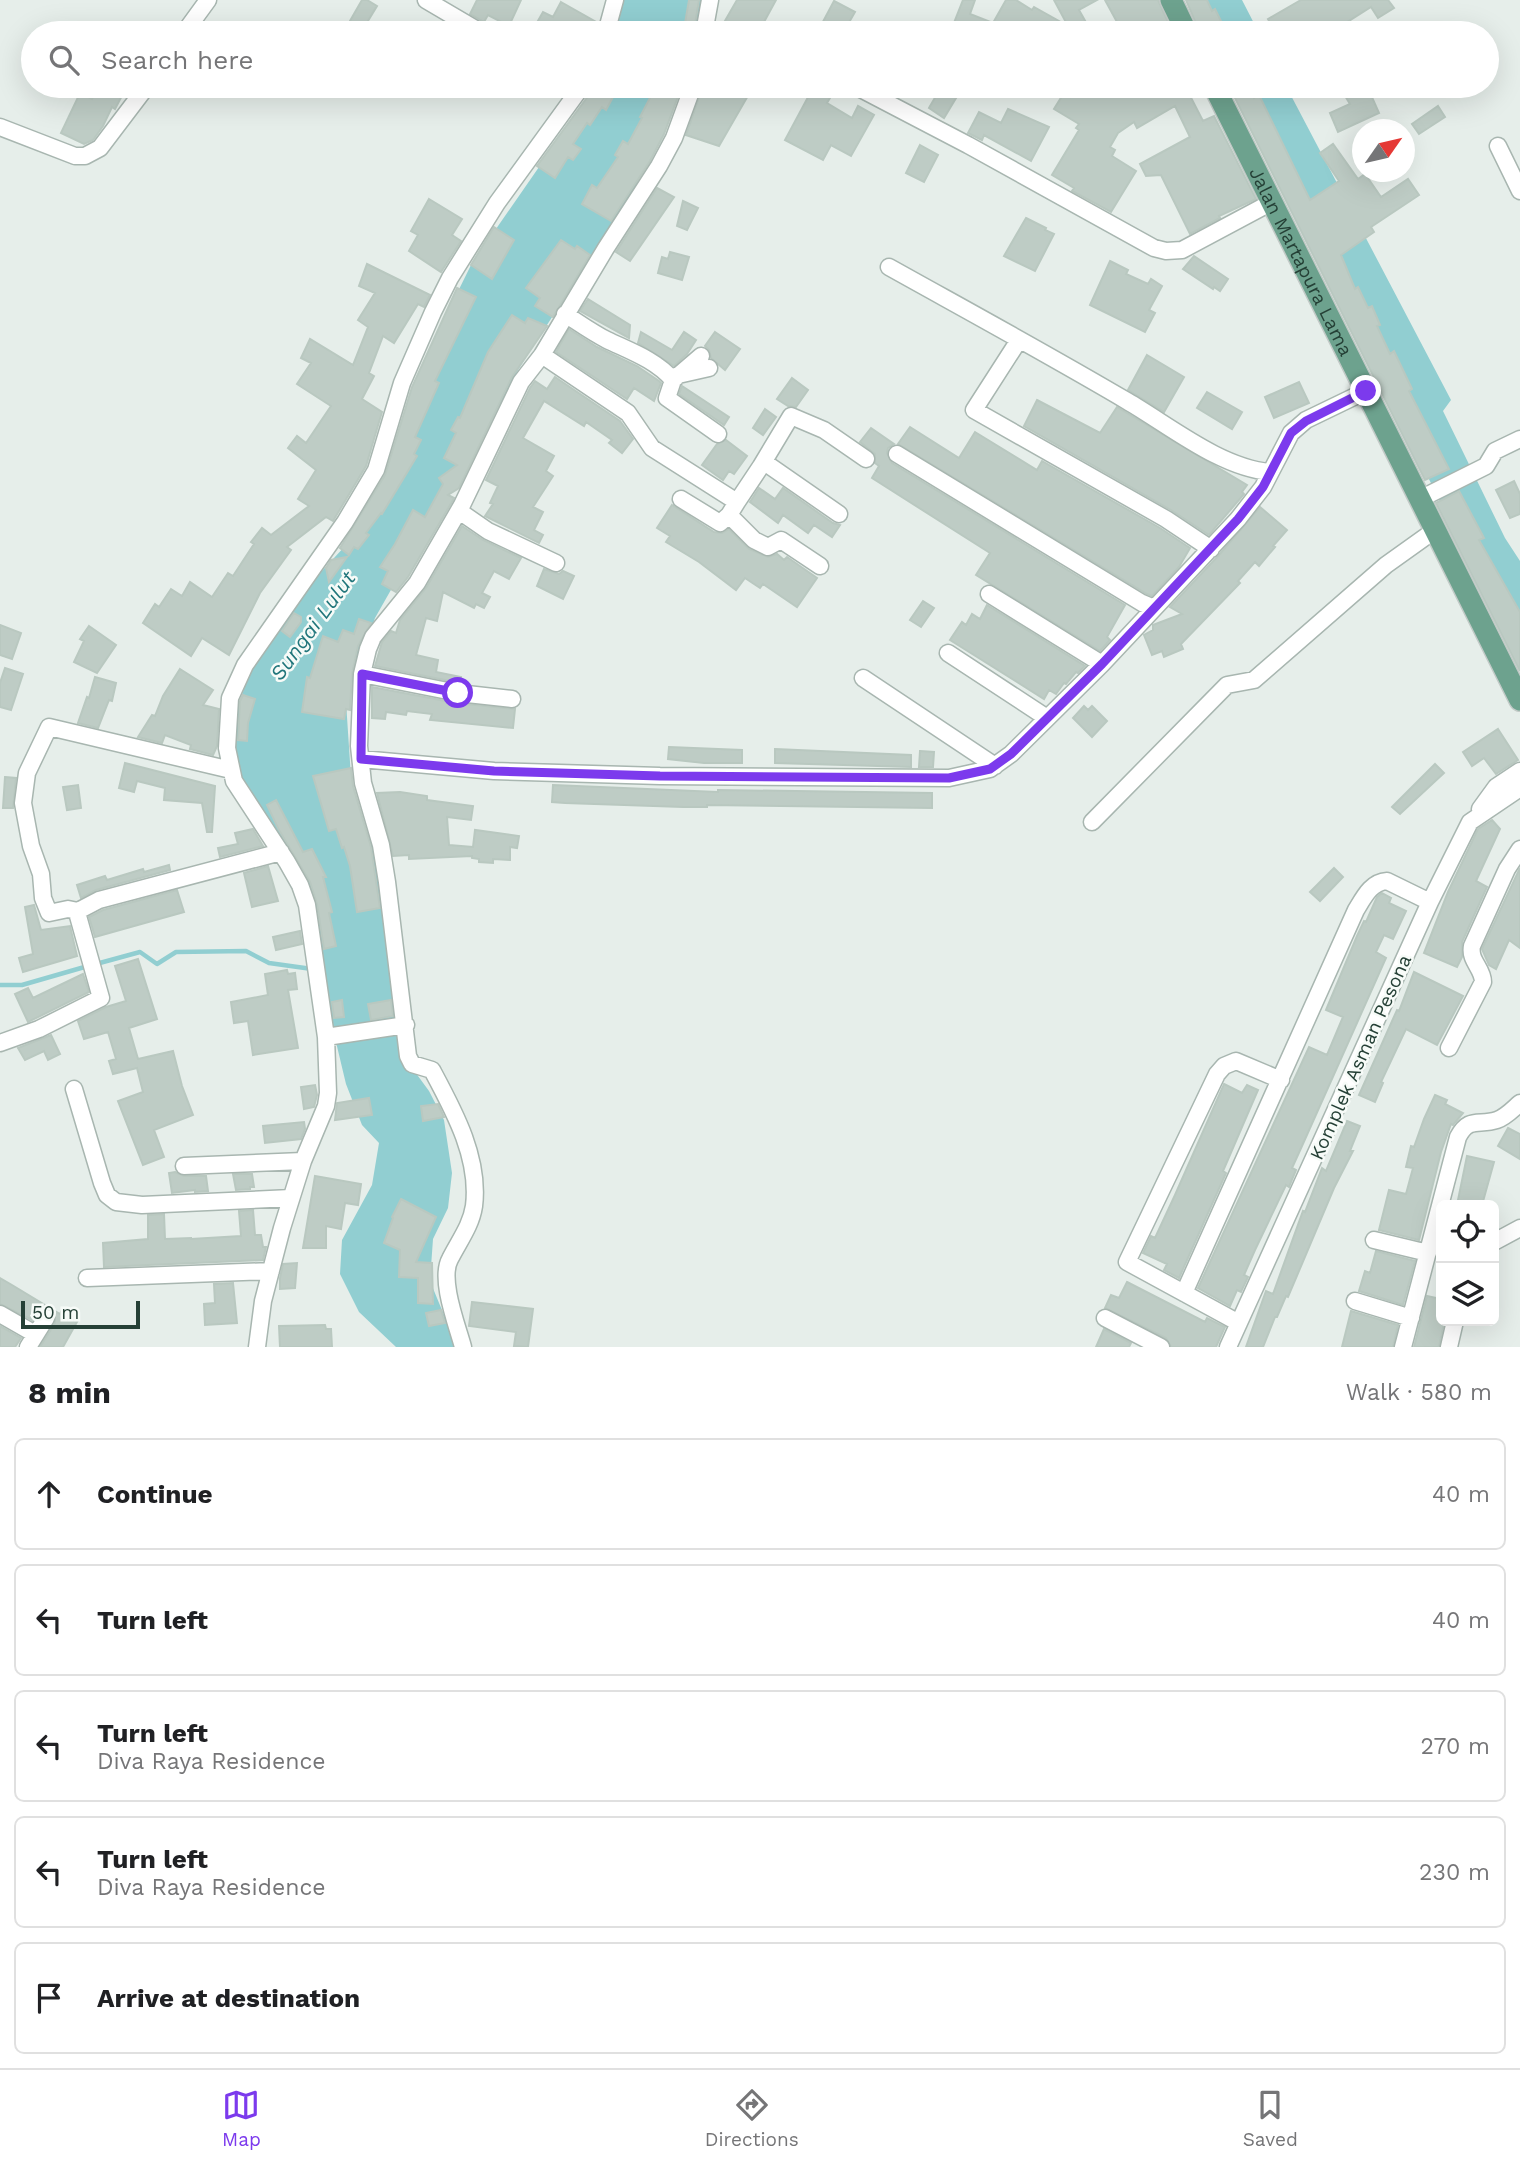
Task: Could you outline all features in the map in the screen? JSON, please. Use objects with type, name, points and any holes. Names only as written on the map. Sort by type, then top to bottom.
[{"type":"main road","points":[[1171,0],[1181,21]]},
{"type":"main road","name":"Jalan Martapura Lama","points":[[1220,98],[1366,391],[1427,496],[1436,530],[1520,699]]},
{"type":"street","points":[[193,21],[208,0]]},
{"type":"street","points":[[426,0],[462,21]]},
{"type":"street","points":[[609,21],[615,0]]},
{"type":"street","points":[[706,21],[710,0]]},
{"type":"street","points":[[0,127],[75,156],[85,156],[100,148],[138,98]]},
{"type":"street","points":[[257,1347],[263,1301],[291,1198],[326,1106],[328,1036],[307,905],[300,885],[244,799],[231,770],[227,748],[230,698],[245,665],[351,513],[376,470],[402,383],[450,278],[568,98]]},
{"type":"street","points":[[463,1347],[446,1279],[448,1261],[461,1243],[471,1221],[474,1178],[470,1153],[452,1106],[432,1070],[412,1064],[408,1056],[381,845],[363,783],[362,674],[373,636],[417,583],[458,511],[522,382],[542,355],[592,270],[659,166],[674,138],[689,98]]},
{"type":"street","points":[[878,98],[1154,248],[1166,251],[1182,250],[1272,202]]},
{"type":"street","points":[[1498,146],[1520,191]]},
{"type":"street","points":[[889,267],[1219,456],[1251,470],[1270,472]]},
{"type":"street","points":[[565,314],[676,377]]},
{"type":"street","points":[[1019,340],[974,410],[1166,519],[1212,549]]},
{"type":"street","points":[[542,355],[628,413],[652,448],[733,509],[754,540],[768,547],[781,540],[820,566]]},
{"type":"street","points":[[705,362],[676,377],[667,398],[718,433]]},
{"type":"street","points":[[361,759],[508,771],[870,778],[949,778],[990,769],[1011,754],[1102,664],[1212,549],[1263,487],[1291,433],[1306,421],[1366,391]]},
{"type":"street","points":[[681,499],[720,523],[733,509],[791,416],[824,430],[866,459]]},
{"type":"street","points":[[1485,467],[1495,451],[1520,439]]},
{"type":"street","points":[[1427,496],[1520,450]]},
{"type":"street","points":[[897,454],[1142,604],[1154,608]]},
{"type":"street","points":[[761,466],[767,464],[839,514]]},
{"type":"street","points":[[458,511],[488,531],[556,563]]},
{"type":"street","points":[[1092,822],[1227,685],[1254,680],[1386,565],[1436,530]]},
{"type":"street","points":[[989,594],[1102,664]]},
{"type":"street","points":[[948,653],[1047,718]]},
{"type":"street","points":[[362,674],[458,693],[512,699]]},
{"type":"street","points":[[863,678],[995,766]]},
{"type":"street","points":[[231,770],[49,727],[27,773],[23,803],[31,846],[41,874],[43,898],[49,913],[68,908],[78,911],[99,900],[281,852]]},
{"type":"street","points":[[1471,822],[1496,787],[1520,771]]},
{"type":"street","name":"Komplek Asman Pesona","points":[[1228,1347],[1430,902],[1471,822],[1520,788]]},
{"type":"street","points":[[1449,1048],[1483,982],[1482,972],[1472,960],[1472,946],[1503,878],[1520,849]]},
{"type":"street","points":[[1184,1293],[1356,910],[1371,888],[1379,882],[1387,881],[1430,902]]},
{"type":"street","points":[[0,1043],[39,1029],[101,998],[78,911]]},
{"type":"street","points":[[328,1036],[405,1026]]},
{"type":"street","points":[[1239,1323],[1127,1262],[1217,1074],[1224,1066],[1236,1061],[1281,1080]]},
{"type":"street","points":[[74,1089],[102,1182],[107,1195],[116,1202],[142,1205],[291,1198]]},
{"type":"street","points":[[1403,1347],[1458,1137],[1463,1128],[1472,1123],[1496,1121],[1520,1103]]},
{"type":"street","points":[[184,1166],[303,1161]]},
{"type":"street","points":[[1499,1239],[1520,1228]]},
{"type":"street","points":[[1374,1240],[1428,1253]]},
{"type":"street","points":[[87,1278],[271,1271]]},
{"type":"street","points":[[1355,1301],[1411,1318]]},
{"type":"street","points":[[0,1314],[31,1341],[46,1318]]},
{"type":"street","points":[[1105,1318],[1161,1347]]},
{"type":"street","points":[[1449,1347],[1454,1326]]},
{"type":"water","points":[[621,0],[705,0],[702,21],[614,21]]},
{"type":"water","points":[[1187,0],[1242,0],[1253,21],[1198,21]]},
{"type":"water","name":"Sungai Lulut","points":[[587,98],[677,98],[632,193],[518,370],[486,431],[430,521],[375,618],[346,702],[352,792],[381,869],[407,1061],[429,1091],[444,1120],[452,1173],[448,1208],[433,1239],[430,1281],[455,1347],[396,1347],[359,1312],[340,1274],[342,1240],[372,1185],[379,1143],[362,1125],[346,1084],[325,996],[318,914],[295,861],[247,791],[240,772],[235,754],[238,707],[252,665],[321,572],[359,531],[379,504],[435,338],[471,265]]},
{"type":"water","points":[[1236,98],[1292,98],[1451,400],[1443,411],[1505,538],[1520,561],[1520,659]]},
{"type":"building","points":[[362,0],[377,6],[368,21],[350,21]]},
{"type":"building","points":[[477,0],[521,0],[511,21],[499,21],[488,15],[482,21],[470,14]]},
{"type":"building","points":[[689,0],[699,0],[696,21],[685,21]]},
{"type":"building","points":[[737,0],[776,0],[765,21],[725,21]]},
{"type":"building","points":[[963,0],[975,0],[970,14],[988,21],[955,21]]},
{"type":"building","points":[[1006,0],[1016,0],[1032,10],[1034,7],[1059,21],[994,21]]},
{"type":"building","points":[[1054,0],[1097,0],[1079,10],[1085,21],[1065,21]]},
{"type":"building","points":[[1105,0],[1158,0],[1168,21],[1116,21]]},
{"type":"building","points":[[1186,0],[1207,0],[1221,21],[1195,21]]},
{"type":"building","points":[[1301,0],[1388,0],[1394,8],[1378,18],[1371,7],[1349,21],[1268,19]]},
{"type":"building","points":[[834,1],[855,12],[850,21],[823,21]]},
{"type":"building","points":[[561,2],[594,21],[538,21],[543,12],[553,17]]},
{"type":"building","points":[[78,98],[121,98],[115,109],[112,107],[93,140],[84,144],[61,133]]},
{"type":"building","points":[[587,98],[612,98],[606,110],[602,107],[590,125],[587,123],[573,144],[581,149],[573,160],[568,157],[555,178],[537,166]]},
{"type":"building","points":[[650,98],[678,98],[650,161],[611,221],[582,204],[592,185],[597,188],[618,157],[615,155],[623,141],[628,144],[642,118],[640,117]]},
{"type":"building","points":[[699,98],[747,98],[719,146],[686,135]]},
{"type":"building","points":[[808,98],[830,98],[827,103],[852,118],[858,106],[874,115],[851,156],[831,145],[823,160],[785,140]]},
{"type":"building","points":[[935,98],[956,98],[944,118],[929,108]]},
{"type":"building","points":[[1061,98],[1191,98],[1203,121],[1214,116],[1256,199],[1219,216],[1220,218],[1190,234],[1161,175],[1146,176],[1140,164],[1190,137],[1175,106],[1137,128],[1134,122],[1118,133],[1110,147],[1115,150],[1112,156],[1136,171],[1111,212],[1072,191],[1074,188],[1052,175],[1079,130],[1076,128],[1079,124],[1054,109]]},
{"type":"building","points":[[1235,98],[1260,98],[1310,200],[1339,181],[1320,153],[1333,144],[1352,171],[1352,182],[1371,182],[1381,197],[1404,182],[1410,182],[1419,195],[1371,227],[1374,232],[1341,255],[1355,289],[1358,287],[1368,308],[1372,306],[1380,325],[1377,326],[1390,354],[1394,351],[1412,389],[1409,391],[1449,469],[1425,480]]},
{"type":"building","points":[[1346,98],[1372,98],[1379,113],[1366,119],[1352,119],[1352,126],[1338,132],[1330,113],[1350,104]]},
{"type":"building","points":[[1438,106],[1445,117],[1419,134],[1415,122]]},
{"type":"building","points":[[1008,109],[1049,127],[1031,161],[984,135],[982,140],[968,133],[979,112],[1001,123]]},
{"type":"building","points":[[920,145],[938,155],[924,182],[906,173]]},
{"type":"building","points":[[657,188],[674,197],[630,261],[616,252]]},
{"type":"building","points":[[429,199],[462,219],[452,235],[461,241],[441,272],[409,251],[418,235],[411,231]]},
{"type":"building","points":[[683,201],[698,208],[687,230],[677,226]]},
{"type":"building","points":[[1026,218],[1054,234],[1035,271],[1004,256]]},
{"type":"building","points":[[494,227],[514,240],[492,279],[471,265]]},
{"type":"building","points":[[561,240],[590,255],[553,317],[535,306],[540,298],[526,288]]},
{"type":"building","points":[[670,252],[689,257],[682,280],[658,273],[662,257],[668,259]]},
{"type":"building","points":[[1194,256],[1228,279],[1220,291],[1183,269]]},
{"type":"building","points":[[1110,261],[1128,270],[1126,274],[1148,284],[1151,279],[1162,286],[1149,310],[1155,313],[1145,332],[1090,305]]},
{"type":"building","points":[[367,264],[430,295],[424,307],[418,304],[394,343],[383,336],[369,373],[374,376],[362,399],[382,412],[366,466],[333,521],[326,517],[287,547],[291,550],[260,593],[229,655],[202,638],[191,656],[143,623],[155,604],[159,607],[171,589],[182,596],[190,582],[212,597],[228,573],[233,576],[254,544],[251,542],[262,528],[271,535],[309,506],[298,499],[316,470],[288,448],[297,436],[306,443],[331,406],[297,384],[311,363],[301,358],[310,339],[353,365],[368,327],[358,320],[375,293],[359,286]]},
{"type":"building","points":[[457,288],[476,297],[435,381],[439,383],[415,437],[421,440],[414,454],[417,456],[382,514],[366,533],[369,535],[358,549],[354,547],[349,555],[340,548],[385,475],[412,387]]},
{"type":"building","points":[[588,299],[630,325],[629,338],[580,311]]},
{"type":"building","points":[[512,315],[525,323],[528,318],[547,326],[512,377],[459,488],[448,495],[454,498],[453,500],[408,577],[396,592],[382,584],[388,571],[380,567],[413,510],[425,517],[443,484],[439,478],[457,465],[444,458],[456,433],[451,430],[458,417],[460,418],[488,352]]},
{"type":"building","points":[[569,329],[659,381],[661,383],[654,401],[634,388],[627,399],[556,352]]},
{"type":"building","points":[[641,332],[672,350],[684,332],[696,340],[687,354],[674,366],[638,343]]},
{"type":"building","points":[[715,332],[740,349],[725,370],[711,358],[705,346]]},
{"type":"building","points":[[1147,355],[1184,377],[1164,412],[1128,390]]},
{"type":"building","points":[[555,377],[620,421],[633,439],[622,453],[609,443],[612,440],[586,422],[584,426],[544,401],[523,438],[554,456],[546,471],[553,476],[533,507],[543,512],[534,530],[543,535],[539,543],[485,516],[493,504],[490,503],[498,486],[486,480],[530,388],[535,381],[547,389]]},
{"type":"building","points":[[792,378],[808,390],[796,407],[788,406],[777,399]]},
{"type":"building","points":[[1299,382],[1309,403],[1274,418],[1265,397]]},
{"type":"building","points":[[682,386],[729,417],[724,425],[679,394]]},
{"type":"building","points":[[1207,392],[1242,412],[1232,429],[1197,408]]},
{"type":"building","points":[[1037,400],[1100,433],[1117,407],[1247,485],[1242,492],[1244,494],[1209,535],[1171,510],[1024,426]]},
{"type":"building","points":[[765,409],[776,417],[763,435],[753,428]]},
{"type":"building","points":[[910,427],[959,458],[975,432],[1037,470],[1042,461],[1190,548],[1179,567],[1152,596],[1147,594],[898,444]]},
{"type":"building","points":[[871,428],[894,444],[888,448],[887,453],[892,463],[1125,605],[1107,637],[1110,640],[1100,651],[976,575],[990,553],[872,478],[879,466],[875,463],[875,454],[860,442]]},
{"type":"building","points":[[726,440],[747,456],[734,474],[729,471],[723,480],[702,465],[717,444]]},
{"type":"building","points":[[1514,481],[1520,494],[1520,514],[1510,518],[1496,490]]},
{"type":"building","points":[[759,488],[775,499],[783,488],[833,523],[840,525],[832,537],[814,525],[808,533],[783,515],[778,523],[750,502]]},
{"type":"building","points":[[1459,491],[1484,538],[1479,540],[1520,612],[1520,671],[1436,503]]},
{"type":"building","points":[[672,505],[714,532],[722,533],[729,529],[749,549],[768,557],[777,554],[784,560],[787,557],[817,578],[797,607],[763,584],[760,588],[745,578],[736,590],[699,562],[666,542],[670,536],[657,528]]},
{"type":"building","points":[[1260,507],[1287,530],[1273,546],[1275,547],[1259,566],[1255,562],[1238,581],[1240,583],[1181,644],[1183,649],[1164,657],[1162,651],[1152,655],[1144,635],[1153,630],[1153,625],[1182,614],[1170,607]]},
{"type":"building","points":[[462,526],[483,540],[521,558],[509,579],[494,571],[482,593],[490,597],[484,608],[476,604],[474,608],[443,592],[437,621],[426,618],[416,655],[438,660],[436,672],[461,677],[460,683],[375,666],[382,642],[391,631],[396,633],[400,620],[426,588]]},
{"type":"building","points":[[347,557],[329,582],[326,568],[331,560]]},
{"type":"building","points":[[544,569],[559,574],[563,571],[574,576],[563,599],[537,586]]},
{"type":"building","points":[[923,601],[934,608],[921,627],[910,620]]},
{"type":"building","points":[[987,605],[1085,666],[1064,683],[1056,694],[1049,690],[1044,699],[950,640],[962,622],[966,625],[972,614],[980,619]]},
{"type":"building","points":[[294,613],[301,617],[301,622],[290,637],[282,631]]},
{"type":"building","points":[[359,619],[371,623],[358,646],[352,674],[350,710],[346,709],[344,719],[302,712],[307,677],[310,678],[323,636],[338,642],[343,630],[354,634]]},
{"type":"building","points":[[0,625],[21,633],[12,659],[0,655]]},
{"type":"building","points":[[89,626],[116,645],[97,673],[74,662],[84,641],[80,639]]},
{"type":"building","points":[[5,668],[23,674],[11,710],[0,707],[0,683]]},
{"type":"building","points":[[180,669],[213,690],[203,705],[219,709],[217,746],[213,755],[190,749],[191,745],[165,735],[162,743],[138,737],[152,715],[155,716],[163,696]]},
{"type":"building","points":[[95,677],[116,683],[112,701],[109,700],[98,728],[78,723]]},
{"type":"building","points":[[372,687],[456,703],[515,709],[513,728],[430,720],[432,714],[407,711],[406,715],[386,712],[385,719],[372,718]]},
{"type":"building","points":[[243,695],[255,699],[248,723],[247,741],[238,740],[240,701]]},
{"type":"building","points":[[1084,706],[1088,710],[1092,706],[1107,721],[1092,737],[1073,718]]},
{"type":"building","points":[[1498,729],[1518,760],[1496,774],[1484,758],[1472,766],[1463,752]]},
{"type":"building","points":[[669,747],[742,750],[742,763],[668,759]]},
{"type":"building","points":[[775,749],[911,755],[911,767],[775,763]]},
{"type":"building","points":[[920,751],[934,752],[933,767],[919,767]]},
{"type":"building","points":[[125,763],[215,786],[212,832],[207,832],[202,803],[164,800],[165,788],[137,781],[134,792],[119,788]]},
{"type":"building","points":[[1435,764],[1444,773],[1400,814],[1392,807]]},
{"type":"building","points":[[351,768],[353,786],[371,847],[380,908],[357,912],[350,866],[344,847],[342,848],[336,829],[329,831],[313,776]]},
{"type":"building","points":[[5,777],[16,778],[13,808],[3,808]]},
{"type":"building","points":[[78,785],[81,808],[67,810],[63,787]]},
{"type":"building","points":[[553,785],[718,792],[932,793],[932,808],[683,807],[565,803],[552,802]]},
{"type":"building","points":[[400,792],[427,796],[427,800],[473,806],[471,820],[447,817],[449,845],[473,847],[475,830],[519,836],[517,848],[510,847],[510,860],[493,859],[493,863],[479,862],[479,859],[472,856],[409,859],[409,855],[393,856],[377,793]]},
{"type":"building","points":[[276,800],[303,852],[312,849],[326,877],[323,877],[332,912],[329,913],[336,946],[324,949],[317,904],[310,882],[267,805]]},
{"type":"building","points":[[1492,820],[1500,829],[1476,881],[1487,887],[1462,942],[1462,957],[1457,967],[1424,953],[1448,892],[1478,829]]},
{"type":"building","points":[[253,829],[263,846],[220,857],[218,848],[238,844],[235,833]]},
{"type":"building","points":[[169,865],[170,870],[96,890],[81,898],[77,885],[105,876],[107,880],[143,869],[144,872]]},
{"type":"building","points":[[268,866],[278,901],[252,907],[244,873]]},
{"type":"building","points":[[1334,868],[1343,877],[1320,901],[1310,892]]},
{"type":"building","points":[[1520,868],[1520,948],[1509,940],[1496,969],[1489,965],[1482,949]]},
{"type":"building","points":[[177,890],[184,912],[95,937],[89,917],[103,910]]},
{"type":"building","points":[[1382,893],[1391,898],[1389,903],[1406,911],[1393,939],[1384,935],[1376,952],[1386,958],[1292,1168],[1296,1170],[1289,1187],[1286,1185],[1255,1250],[1244,1275],[1248,1277],[1241,1292],[1237,1290],[1230,1306],[1198,1288],[1309,1047],[1327,1055],[1343,1017],[1326,1010],[1364,921],[1366,922],[1377,897]]},
{"type":"building","points":[[34,905],[41,930],[70,926],[77,956],[23,972],[19,958],[33,954],[25,907]]},
{"type":"building","points":[[300,931],[302,944],[276,950],[273,937]]},
{"type":"building","points":[[138,959],[157,1019],[129,1028],[138,1059],[173,1051],[193,1115],[154,1130],[164,1157],[143,1165],[118,1101],[143,1092],[137,1068],[113,1074],[109,1061],[116,1059],[108,1032],[84,1039],[78,1021],[106,1007],[126,1001],[115,966]]},
{"type":"building","points":[[287,970],[288,974],[295,973],[297,989],[288,990],[298,1048],[253,1055],[248,1021],[234,1023],[231,1002],[268,995],[265,974]]},
{"type":"building","points":[[1414,972],[1463,996],[1437,1045],[1406,1029],[1381,1082],[1383,1083],[1375,1102],[1359,1095],[1397,1010],[1399,1011]]},
{"type":"building","points":[[83,974],[89,992],[28,1022],[15,994],[28,988],[33,998]]},
{"type":"building","points":[[342,1000],[344,1017],[334,1018],[332,1002]]},
{"type":"building","points":[[391,1000],[393,1016],[371,1020],[368,1004]]},
{"type":"building","points":[[51,1035],[60,1054],[48,1060],[44,1051],[25,1060],[18,1048]]},
{"type":"building","points":[[1224,1084],[1242,1093],[1247,1085],[1258,1090],[1223,1171],[1226,1173],[1179,1278],[1164,1270],[1167,1264],[1143,1253],[1151,1236],[1155,1238]]},
{"type":"building","points":[[315,1085],[317,1095],[314,1107],[304,1109],[301,1087]]},
{"type":"building","points":[[1435,1095],[1447,1100],[1445,1104],[1463,1113],[1451,1124],[1441,1152],[1419,1240],[1379,1230],[1389,1190],[1406,1194],[1413,1168],[1406,1167],[1411,1146],[1414,1147]]},
{"type":"building","points":[[369,1098],[372,1115],[335,1120],[337,1103]]},
{"type":"building","points":[[438,1104],[444,1117],[423,1121],[421,1106]]},
{"type":"building","points":[[1347,1121],[1360,1126],[1350,1151],[1353,1151],[1334,1188],[1288,1297],[1286,1296],[1275,1317],[1263,1347],[1246,1347],[1266,1291],[1273,1294],[1303,1211],[1305,1212],[1322,1168],[1326,1171]]},
{"type":"building","points":[[304,1122],[305,1129],[301,1139],[265,1143],[263,1126]]},
{"type":"building","points":[[1508,1128],[1520,1134],[1520,1159],[1498,1146]]},
{"type":"building","points":[[1467,1156],[1494,1162],[1483,1200],[1458,1200]]},
{"type":"building","points":[[175,1172],[184,1176],[206,1176],[208,1191],[172,1193],[169,1173]]},
{"type":"building","points":[[233,1174],[252,1174],[254,1187],[236,1190]]},
{"type":"building","points":[[315,1176],[361,1184],[358,1205],[345,1203],[341,1229],[326,1226],[326,1248],[303,1248]]},
{"type":"building","points":[[401,1199],[436,1217],[416,1262],[432,1263],[433,1304],[418,1303],[418,1278],[399,1277],[400,1250],[384,1243]]},
{"type":"building","points":[[253,1210],[255,1235],[261,1235],[263,1247],[266,1247],[263,1260],[104,1267],[103,1243],[148,1239],[148,1215],[164,1214],[165,1239],[191,1239],[241,1236],[239,1211]]},
{"type":"building","points":[[1376,1251],[1415,1261],[1403,1305],[1359,1291],[1365,1271],[1370,1273]]},
{"type":"building","points":[[297,1263],[295,1288],[280,1289],[283,1264]]},
{"type":"building","points":[[0,1278],[60,1314],[62,1310],[78,1320],[63,1347],[40,1347],[55,1323],[55,1312],[42,1309],[32,1320],[0,1304]]},
{"type":"building","points":[[1127,1282],[1205,1322],[1207,1318],[1225,1327],[1216,1347],[1171,1347],[1166,1338],[1105,1308],[1111,1295],[1119,1298]]},
{"type":"building","points":[[233,1283],[237,1323],[205,1325],[204,1304],[215,1303],[214,1284]]},
{"type":"building","points":[[1427,1296],[1436,1298],[1436,1326],[1443,1326],[1439,1347],[1414,1347]]},
{"type":"building","points":[[472,1302],[533,1309],[528,1347],[514,1346],[516,1332],[469,1326]]},
{"type":"building","points":[[441,1310],[445,1323],[429,1326],[426,1313]]},
{"type":"building","points":[[1351,1311],[1398,1325],[1393,1347],[1342,1347]]},
{"type":"building","points":[[325,1325],[326,1329],[331,1329],[332,1347],[280,1347],[279,1326]]},
{"type":"building","points":[[0,1326],[21,1338],[15,1347],[0,1347]]},
{"type":"building","points":[[1104,1329],[1131,1343],[1129,1347],[1096,1347]]},
{"type":"waterway","points":[[96,964],[140,952],[157,964],[176,952],[246,951],[269,963],[312,969]]},
{"type":"waterway","points":[[0,985],[22,985],[88,966]]},
{"type":"route","points":[[458,693],[362,674],[359,746],[361,759],[494,771],[660,776],[949,778],[990,769],[1011,754],[1102,664],[1212,549],[1263,487],[1291,433],[1306,421],[1366,391]]}]
